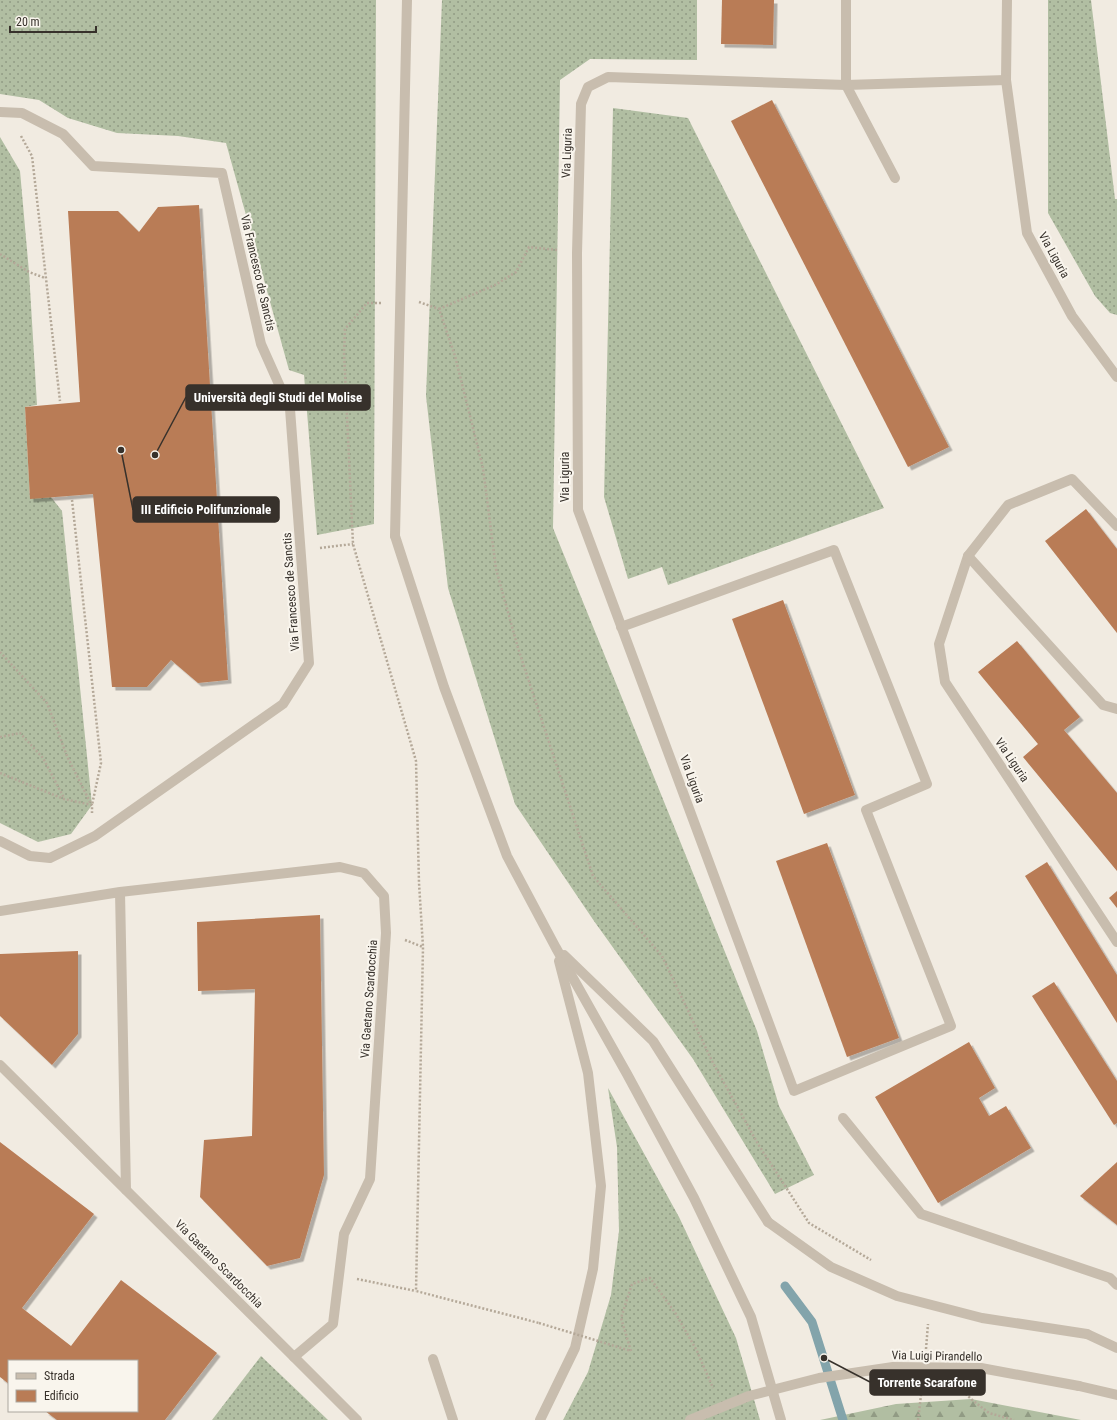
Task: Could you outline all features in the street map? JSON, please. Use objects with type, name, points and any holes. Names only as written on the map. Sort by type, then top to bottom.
[{"type":"street","points":[[406,0],[395,536],[444,687],[507,856],[701,1212],[751,1317],[781,1420]]},
{"type":"street","points":[[846,0],[846,85],[895,178]]},
{"type":"street","name":"Via Liguria","points":[[1007,0],[1006,80],[1027,233],[1072,316],[1117,377]]},
{"type":"street","name":"Via Liguria","points":[[621,627],[834,550],[927,784],[866,810],[951,1026],[794,1091],[621,627],[578,510],[577,253],[581,104],[588,87],[608,77],[846,85],[1006,80]]},
{"type":"street","name":"Via Francesco de Sanctis","points":[[0,112],[22,113],[63,134],[93,166],[222,173],[260,344],[290,409],[309,663],[282,704],[95,836],[50,858],[30,856],[0,841]]},
{"type":"street","name":"Via Liguria","points":[[1117,526],[1072,479],[1008,505],[968,556],[940,644],[944,682],[1117,942]]},
{"type":"street","points":[[968,556],[1103,705],[1117,709]]},
{"type":"street","name":"Via Gaetano Scardocchia","points":[[0,911],[120,892],[340,867],[364,873],[384,896],[386,934],[370,1179],[344,1234],[333,1324],[294,1357]]},
{"type":"street","points":[[120,892],[126,1190]]},
{"type":"street","points":[[556,948],[653,1041],[768,1222],[831,1267],[897,1296],[982,1318],[1087,1334],[1117,1348]]},
{"type":"street","points":[[540,1420],[575,1348],[593,1270],[601,1186],[588,1073],[556,948]]},
{"type":"street","name":"Via Gaetano Scardocchia","points":[[0,1065],[358,1420]]},
{"type":"street","points":[[843,1118],[921,1214],[1110,1278],[1117,1285]]},
{"type":"street","points":[[433,1358],[453,1420]]},
{"type":"street","name":"Via Luigi Pirandello","points":[[690,1420],[749,1396],[819,1378],[893,1367],[981,1368],[1079,1386],[1117,1395]]},
{"type":"path","points":[[15,134],[21,135],[32,156],[60,401]]},
{"type":"path","points":[[439,310],[495,286],[516,272],[529,247],[577,253]]},
{"type":"path","points":[[0,254],[29,272],[45,278]]},
{"type":"path","points":[[72,500],[101,763],[92,805],[95,836]]},
{"type":"path","points":[[301,550],[353,544]]},
{"type":"path","points":[[0,652],[47,703],[67,756],[92,805]]},
{"type":"path","points":[[0,737],[20,733],[43,758],[64,799]]},
{"type":"path","points":[[0,773],[64,799],[92,805]]},
{"type":"path","points":[[338,1276],[416,1291]]},
{"type":"path","points":[[539,1323],[631,1351],[621,1318],[632,1284],[650,1278],[676,1314],[697,1351],[715,1392]]},
{"type":"green space","points":[[0,0],[376,0],[374,524],[317,535],[304,375],[289,370],[226,143],[178,136],[117,133],[68,118],[39,100],[0,94]]},
{"type":"green space","points":[[442,0],[697,0],[697,60],[590,59],[560,80],[553,528],[757,1031],[779,1106],[814,1175],[775,1194],[693,1059],[594,921],[515,804],[448,588],[426,396]]},
{"type":"green space","points":[[1048,0],[1091,0],[1115,199],[1117,199],[1117,315],[1110,313],[1095,296],[1048,213]]},
{"type":"green space","points":[[613,108],[688,118],[884,508],[668,585],[662,567],[628,579],[604,497]]},
{"type":"green space","points":[[0,137],[20,171],[29,272],[37,405],[25,407],[30,498],[51,497],[62,511],[92,805],[71,834],[38,842],[0,823]]},
{"type":"green space","points":[[608,1088],[679,1217],[736,1338],[760,1420],[563,1420],[588,1372],[611,1295],[619,1231],[617,1147]]},
{"type":"green space","points":[[261,1356],[328,1420],[212,1420]]},
{"type":"green space","points":[[971,1399],[1081,1420],[820,1420],[896,1404]]},
{"type":"building","points":[[722,0],[774,0],[773,45],[721,44]]},
{"type":"building","points":[[772,100],[949,447],[908,467],[731,121]]},
{"type":"building","points":[[199,205],[228,680],[198,683],[171,660],[147,687],[112,687],[93,494],[30,499],[25,407],[80,402],[68,211],[118,211],[139,232],[158,207]]},
{"type":"building","points":[[1086,509],[1117,549],[1117,633],[1045,541]]},
{"type":"building","points":[[783,600],[855,795],[804,814],[732,619]]},
{"type":"building","points":[[1017,641],[1080,717],[1064,730],[1117,793],[1117,871],[1023,757],[1038,744],[978,672]]},
{"type":"building","points":[[827,843],[899,1038],[847,1057],[776,861]]},
{"type":"building","points":[[1047,862],[1117,975],[1117,1023],[1025,876]]},
{"type":"building","points":[[1117,891],[1117,908],[1109,898]]},
{"type":"building","points":[[320,915],[324,1175],[300,1258],[267,1266],[200,1197],[204,1140],[252,1136],[255,989],[198,991],[197,922]]},
{"type":"building","points":[[78,951],[78,1034],[52,1065],[0,1016],[0,954]]},
{"type":"building","points":[[1054,982],[1117,1081],[1117,1123],[1114,1125],[1032,996]]},
{"type":"building","points":[[969,1042],[995,1088],[979,1098],[989,1116],[1006,1106],[1031,1148],[938,1203],[875,1097]]},
{"type":"building","points":[[0,1142],[94,1214],[22,1308],[71,1346],[121,1280],[217,1353],[165,1420],[57,1420],[46,1412],[138,1412],[138,1360],[8,1360],[8,1383],[0,1377]]},
{"type":"building","points":[[1117,1162],[1117,1225],[1080,1196]]},
{"type":"waterway","points":[[785,1286],[812,1322],[843,1420]]},
{"type":"place","name":"III Edificio Polifunzionale","points":[[121,450]]},
{"type":"place","name":"Università degli Studi del Molise","points":[[155,455]]},
{"type":"place","name":"Torrente Scarafone","points":[[824,1358]]}]
